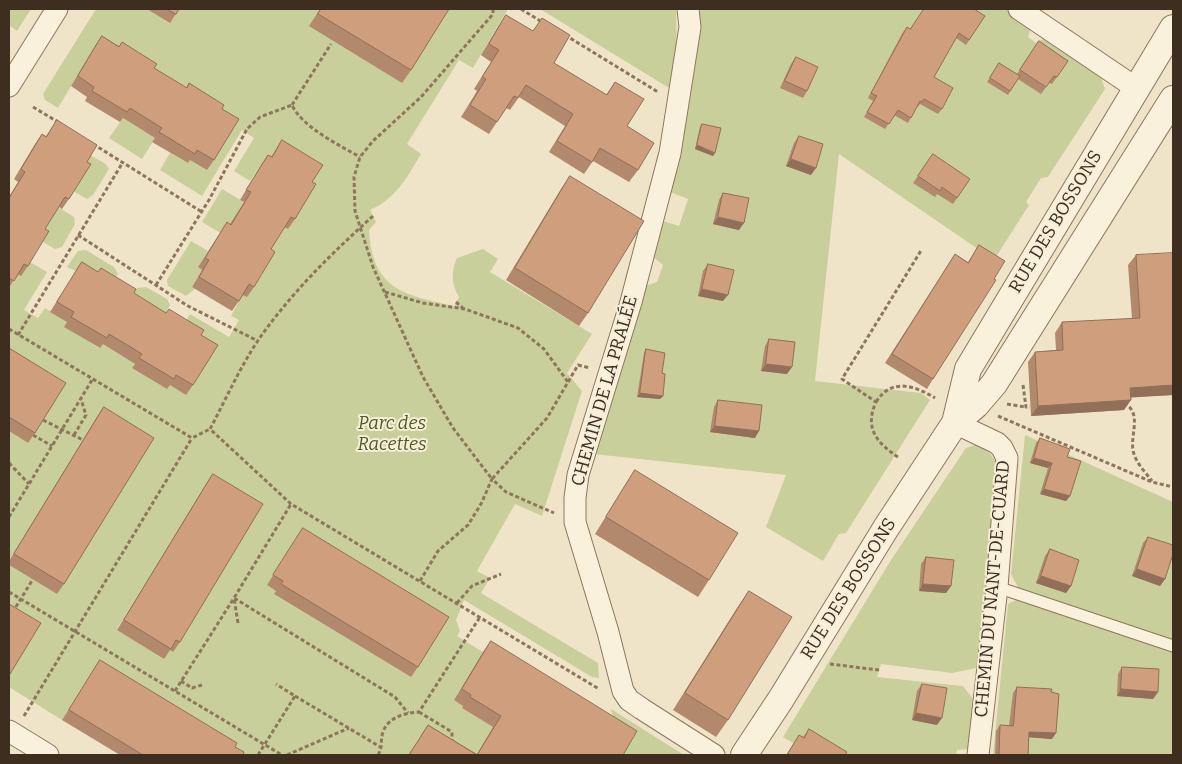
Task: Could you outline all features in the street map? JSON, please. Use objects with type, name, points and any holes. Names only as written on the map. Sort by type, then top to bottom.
[{"type":"street","points":[[9,86],[17,55],[56,9]]},
{"type":"street","name":"CHEMIN DE LA PRALÉE","points":[[688,9],[690,27],[670,153],[632,302],[578,475],[574,498],[575,522],[608,632],[623,691],[629,700],[714,755]]},
{"type":"street","points":[[1019,9],[1136,88]]},
{"type":"street","name":"RUE DES BOSSONS","points":[[955,423],[968,369],[1173,28]]},
{"type":"street","name":"RUE DES BOSSONS","points":[[744,755],[782,699],[881,536],[955,423],[976,405],[994,384],[1016,369],[1173,99]]},
{"type":"street","points":[[983,343],[1016,369]]},
{"type":"street","name":"CHEMIN DU NANT-DE-CUARD","points":[[955,423],[997,443],[1007,458],[997,587],[978,755]]},
{"type":"street","points":[[9,731],[48,755]]},
{"type":"lane","points":[[997,587],[1173,646]]},
{"type":"path","points":[[493,9],[493,14],[421,97],[373,141],[360,157],[354,177],[355,211],[362,226],[366,250],[423,377],[440,407],[492,479],[506,492],[575,522]]},
{"type":"path","points":[[521,9],[549,26]]},
{"type":"path","points":[[557,31],[678,104]]},
{"type":"path","points":[[156,284],[202,212],[247,128],[260,117],[292,105],[331,44]]},
{"type":"path","points":[[292,105],[296,114],[305,122],[360,157]]},
{"type":"path","points":[[33,107],[66,127]]},
{"type":"path","points":[[91,143],[202,212]]},
{"type":"path","points":[[18,335],[123,162]]},
{"type":"path","points":[[24,716],[192,438],[210,429],[258,341],[300,287],[373,216]]},
{"type":"path","points":[[78,235],[188,306],[258,341]]},
{"type":"path","points":[[876,402],[842,380],[922,249]]},
{"type":"path","points":[[384,291],[423,303],[465,309],[518,328],[544,349],[568,382]]},
{"type":"path","points":[[456,302],[465,309]]},
{"type":"path","points":[[9,329],[192,438]]},
{"type":"path","points":[[420,581],[438,551],[468,525],[481,504],[492,479],[518,447],[547,418],[578,365],[609,372]]},
{"type":"path","points":[[1012,407],[1028,407],[1016,369]]},
{"type":"path","points":[[9,517],[92,380]]},
{"type":"path","points":[[898,457],[884,447],[873,432],[871,415],[876,402],[886,391],[899,385],[913,386],[934,398]]},
{"type":"path","points":[[74,435],[86,415],[81,399]]},
{"type":"path","points":[[1123,402],[1129,405],[1135,416],[1133,453],[1152,482]]},
{"type":"path","points":[[996,415],[1152,482],[1173,486]]},
{"type":"path","points":[[43,420],[83,440]]},
{"type":"path","points":[[210,429],[291,504],[600,689]]},
{"type":"path","points":[[33,435],[52,446]]},
{"type":"path","points":[[9,463],[29,484]]},
{"type":"path","points":[[175,691],[291,504]]},
{"type":"path","points":[[457,603],[472,586],[501,574]]},
{"type":"path","points":[[9,618],[33,579]]},
{"type":"path","points":[[9,592],[264,746],[282,755]]},
{"type":"path","points":[[234,598],[238,623]]},
{"type":"path","points":[[234,598],[395,697],[408,713]]},
{"type":"path","points":[[419,712],[480,617]]},
{"type":"path","points":[[825,664],[879,670]]},
{"type":"path","points":[[181,681],[192,688],[202,686]]},
{"type":"path","points":[[276,684],[382,748]]},
{"type":"path","points":[[258,755],[295,696]]},
{"type":"path","points":[[378,755],[382,748],[383,732],[397,716],[408,713],[419,712],[452,732],[452,744]]},
{"type":"path","points":[[287,755],[349,728]]},
{"type":"green space","points":[[9,9],[31,9],[17,31],[9,25]]},
{"type":"green space","name":"Parc des Racettes","points":[[96,9],[508,9],[473,68],[459,60],[407,144],[421,154],[406,179],[394,194],[370,210],[376,222],[369,230],[377,266],[384,278],[406,293],[454,306],[459,297],[454,287],[453,278],[457,258],[483,249],[498,259],[490,272],[592,334],[567,373],[582,391],[542,516],[515,504],[477,571],[490,578],[481,593],[598,663],[599,678],[592,677],[464,600],[456,620],[460,631],[457,636],[483,652],[454,700],[463,706],[462,708],[539,755],[476,755],[420,736],[408,755],[229,755],[93,670],[62,720],[9,687],[9,565],[57,594],[83,440],[9,561],[9,431],[28,443],[9,362],[9,287],[17,274],[30,262],[47,272],[24,310],[38,318],[45,308],[67,322],[65,327],[99,348],[102,343],[135,364],[133,368],[167,389],[180,330],[190,314],[229,337],[239,320],[231,316],[243,294],[247,296],[264,259],[284,227],[288,229],[265,167],[261,165],[250,181],[234,171],[254,138],[242,130],[202,196],[160,170],[170,153],[188,163],[95,46],[58,108],[45,100],[43,94]],"holes":[[[206,484],[172,651],[117,629]],[[267,584],[411,677],[274,594],[276,591]]]},
{"type":"green space","points":[[540,9],[676,9],[677,57],[674,91]]},
{"type":"green space","points":[[700,9],[1006,9],[1031,26],[1028,37],[1036,43],[1047,37],[1100,74],[1105,89],[1048,177],[1041,178],[1026,202],[1029,205],[994,260],[839,154],[815,381],[921,393],[930,400],[846,533],[839,534],[823,561],[766,527],[786,475],[594,454],[645,286],[657,282],[663,265],[652,256],[663,221],[679,226],[688,199],[670,192],[696,51]]},
{"type":"green space","points":[[123,118],[155,138],[142,159],[109,138]]},
{"type":"green space","points":[[90,155],[106,164],[109,169],[93,195],[87,199],[73,191],[80,172]]},
{"type":"green space","points":[[222,189],[244,202],[224,235],[202,222]]},
{"type":"green space","points":[[58,207],[74,217],[75,224],[62,247],[55,249],[38,239]]},
{"type":"green space","points":[[191,241],[208,251],[198,267],[202,270],[192,287],[195,289],[186,296],[168,286],[167,280]]},
{"type":"green space","points":[[86,250],[114,267],[118,274],[109,287],[67,267],[78,251]]},
{"type":"green space","points":[[146,287],[167,299],[170,305],[162,319],[127,303],[137,288]]},
{"type":"green space","points":[[1025,435],[1173,502],[1173,642],[1019,589],[1011,574]]},
{"type":"green space","points":[[975,445],[989,453],[998,468],[977,668],[952,673],[881,664],[877,677],[963,686],[973,699],[969,749],[957,750],[956,755],[813,755],[783,737],[891,560],[966,448]]},
{"type":"green space","points":[[1018,599],[1173,652],[1173,755],[993,755],[1008,604]]},
{"type":"green space","points":[[611,709],[684,755],[622,755]]},
{"type":"building","points":[[167,9],[179,9],[176,14]]},
{"type":"building","points":[[321,9],[449,9],[411,70],[318,14]]},
{"type":"building","points":[[924,9],[974,9],[985,16],[969,40],[959,33],[934,77],[953,88],[942,109],[924,99],[922,102],[920,101],[911,118],[898,110],[889,124],[867,112],[877,96],[871,93],[907,27],[910,29]]},
{"type":"building","points":[[506,15],[533,31],[542,18],[570,35],[554,63],[607,95],[615,82],[644,99],[627,126],[654,143],[638,170],[600,148],[592,162],[557,141],[573,114],[526,85],[518,98],[514,96],[497,122],[470,105],[486,79],[482,77],[499,50],[489,44]]},
{"type":"building","points":[[102,36],[119,47],[122,42],[157,64],[154,68],[187,88],[189,83],[224,105],[222,109],[239,119],[214,160],[197,150],[195,154],[159,132],[162,128],[130,108],[127,112],[92,91],[94,87],[78,76]]},
{"type":"building","points":[[1039,41],[1068,61],[1057,77],[1054,76],[1046,87],[1020,70]]},
{"type":"building","points":[[796,57],[818,67],[807,91],[785,81]]},
{"type":"building","points":[[999,63],[1020,76],[1010,91],[990,78]]},
{"type":"building","points":[[57,120],[97,145],[87,162],[91,164],[69,199],[65,197],[45,229],[49,231],[28,266],[24,264],[14,281],[9,278],[9,198],[25,172],[21,169],[42,134],[46,137]]},
{"type":"building","points":[[702,124],[721,128],[715,153],[697,145]]},
{"type":"building","points":[[799,136],[823,144],[816,168],[791,159]]},
{"type":"building","points":[[282,140],[323,165],[312,182],[316,184],[295,219],[291,217],[271,249],[275,252],[254,287],[249,284],[239,301],[199,277],[209,260],[205,258],[227,222],[231,225],[251,192],[246,190],[268,155],[272,157]]},
{"type":"building","points":[[933,154],[970,179],[957,198],[942,187],[940,191],[918,176]]},
{"type":"building","points":[[570,176],[644,221],[588,313],[515,268]]},
{"type":"building","points":[[723,193],[749,198],[744,223],[718,217]]},
{"type":"building","points":[[979,245],[1005,261],[994,279],[996,280],[933,379],[892,354],[955,254],[968,263]]},
{"type":"building","points":[[1173,253],[1173,385],[1130,388],[1131,400],[1038,406],[1035,352],[1063,350],[1062,322],[1140,318],[1136,255]]},
{"type":"building","points":[[82,262],[98,272],[101,268],[136,289],[134,293],[166,313],[169,309],[204,330],[201,335],[218,345],[193,385],[176,375],[174,379],[139,358],[142,354],[109,334],[107,338],[71,317],[74,312],[57,302]]},
{"type":"building","points":[[708,264],[734,270],[728,295],[702,289]]},
{"type":"building","points":[[769,339],[795,342],[792,367],[766,364]]},
{"type":"building","points":[[9,348],[66,383],[35,433],[9,417]]},
{"type":"building","points":[[646,349],[665,353],[662,373],[665,374],[663,396],[640,393]]},
{"type":"building","points":[[718,400],[762,405],[759,431],[715,426]]},
{"type":"building","points":[[104,407],[154,438],[64,584],[14,554]]},
{"type":"building","points":[[1040,438],[1070,449],[1067,457],[1081,461],[1070,496],[1044,489],[1052,463],[1034,458]]},
{"type":"building","points":[[635,470],[738,533],[709,580],[606,517]]},
{"type":"building","points":[[213,474],[263,504],[180,642],[176,640],[171,649],[124,620]]},
{"type":"building","points":[[303,528],[449,617],[418,667],[281,584],[283,581],[273,575]]},
{"type":"building","points":[[1148,537],[1173,545],[1173,554],[1165,579],[1137,569]]},
{"type":"building","points":[[1050,549],[1079,560],[1071,586],[1041,576]]},
{"type":"building","points":[[926,557],[954,560],[951,586],[923,584]]},
{"type":"building","points":[[749,591],[792,617],[728,720],[685,693]]},
{"type":"building","points":[[9,604],[41,623],[10,674],[9,673]]},
{"type":"building","points":[[491,641],[637,731],[623,755],[477,755],[501,716],[470,697],[471,695],[462,689]]},
{"type":"building","points":[[100,660],[237,743],[235,747],[244,752],[243,755],[143,755],[69,710]]},
{"type":"building","points":[[1122,667],[1159,669],[1158,692],[1121,689]]},
{"type":"building","points":[[922,684],[947,688],[942,718],[916,713]]},
{"type":"building","points":[[1017,687],[1052,689],[1051,692],[1059,694],[1056,733],[1029,732],[1028,755],[999,755],[1000,725],[1013,726]]},
{"type":"building","points":[[428,725],[477,755],[409,755]]},
{"type":"building","points":[[809,729],[847,752],[845,755],[787,755],[799,735],[804,738]]}]
